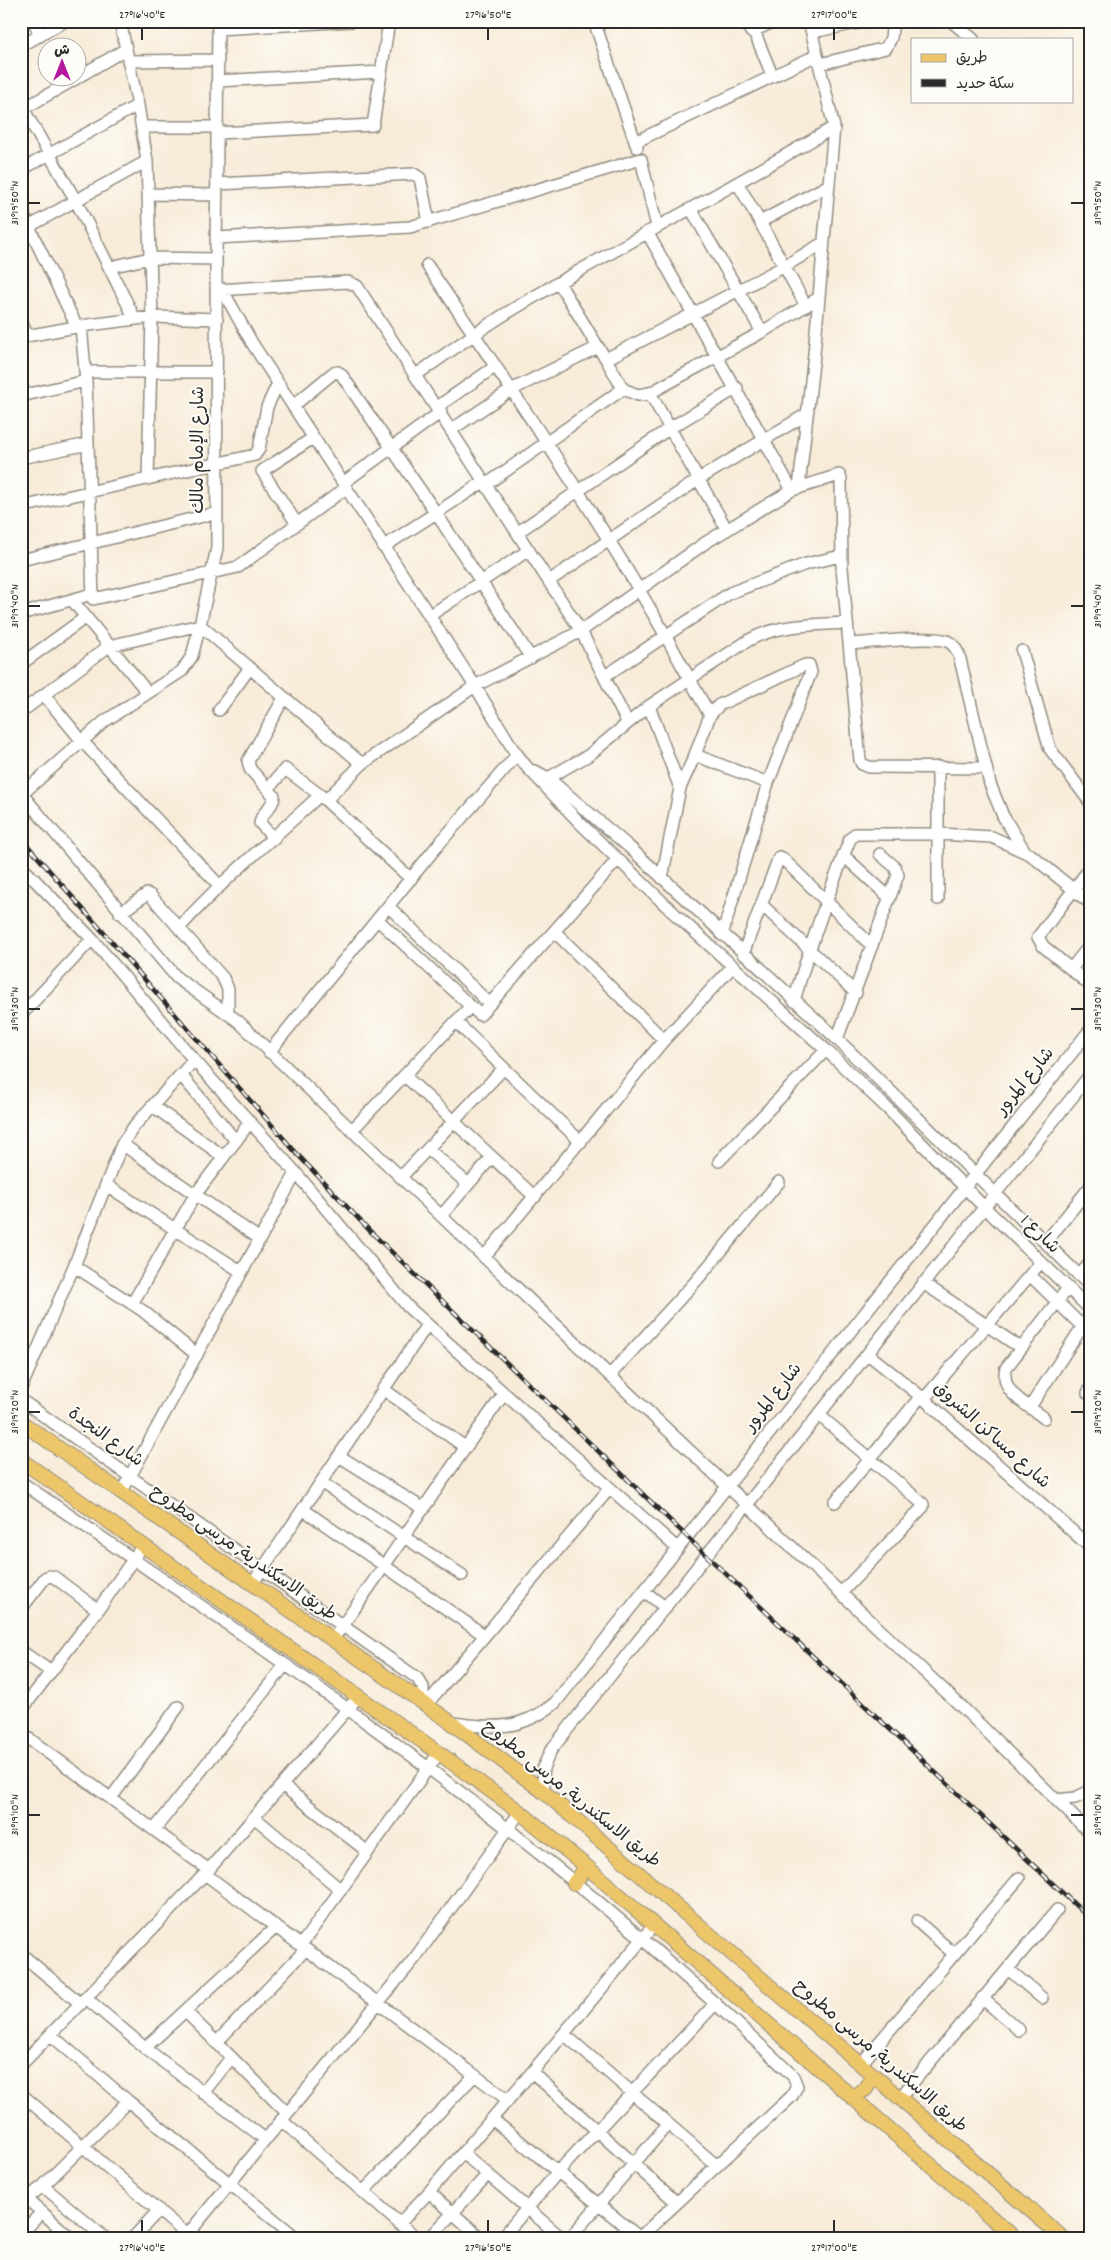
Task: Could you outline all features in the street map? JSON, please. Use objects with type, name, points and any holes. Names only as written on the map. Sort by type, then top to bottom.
[{"type":"main road","name":"طريق الاسكندرية, مرسى مطروح","points":[[21,1422],[452,1722],[544,1792],[872,2076],[1064,2239]]},
{"type":"main road","points":[[21,1460],[143,1544],[520,1812],[654,1925],[1016,2239]]},
{"type":"main road","points":[[574,1883],[586,1867]]},
{"type":"main road","points":[[852,2097],[866,2089],[872,2076]]},
{"type":"street","points":[[34,21],[40,36]]},
{"type":"street","points":[[21,46],[65,21]]},
{"type":"street","points":[[120,21],[138,105],[147,161],[152,317],[148,479]]},
{"type":"street","points":[[218,25],[352,21]]},
{"type":"street","points":[[142,127],[217,130],[373,125],[390,21]]},
{"type":"street","points":[[594,21],[641,159],[652,230],[694,312],[765,440],[796,488]]},
{"type":"street","points":[[746,21],[750,32],[775,21]]},
{"type":"street","points":[[796,488],[807,414],[834,127],[811,27],[868,21]]},
{"type":"street","points":[[635,142],[772,75],[818,59],[886,48],[891,38],[893,21]]},
{"type":"street","points":[[951,21],[972,38]]},
{"type":"street","name":"شارع الإمام مالك","points":[[22,794],[117,713],[175,677],[188,664],[200,625],[217,548],[217,318],[219,290],[216,238],[218,25]]},
{"type":"street","points":[[754,31],[772,75]]},
{"type":"street","points":[[88,72],[127,55],[218,60]]},
{"type":"street","points":[[218,81],[381,72]]},
{"type":"street","points":[[57,88],[22,107],[76,201],[135,319]]},
{"type":"street","points":[[21,170],[138,105]]},
{"type":"street","points":[[416,375],[475,334],[559,283],[738,184],[834,127]]},
{"type":"street","points":[[216,238],[403,228],[641,159]]},
{"type":"street","points":[[30,226],[147,161]]},
{"type":"street","points":[[148,194],[414,174],[420,178],[429,222]]},
{"type":"street","points":[[738,184],[806,306]]},
{"type":"street","points":[[760,222],[829,185]]},
{"type":"street","points":[[691,209],[762,332]]},
{"type":"street","points":[[21,210],[79,326],[86,377],[92,598],[95,600],[242,565],[297,524],[496,366]]},
{"type":"street","points":[[606,359],[785,266],[823,243]]},
{"type":"street","points":[[110,266],[150,258],[216,260]]},
{"type":"street","points":[[427,265],[475,334],[609,541],[666,636],[710,715]]},
{"type":"street","points":[[219,290],[354,283],[439,410],[581,631],[606,676],[627,722]]},
{"type":"street","points":[[559,283],[623,389],[638,394],[650,393],[762,332],[817,299]]},
{"type":"street","name":"شارع 1","points":[[219,290],[383,547],[475,686],[517,755],[526,766],[579,822],[826,1050],[1090,1309]]},
{"type":"street","points":[[21,320],[24,337],[79,326],[152,317],[217,318]]},
{"type":"street","points":[[452,430],[511,390],[598,347]]},
{"type":"street","points":[[21,396],[86,377],[151,372],[217,372]]},
{"type":"street","points":[[293,406],[333,374],[339,372],[392,447],[531,658]]},
{"type":"street","points":[[21,507],[217,465],[258,453],[266,407],[278,383]]},
{"type":"street","points":[[518,532],[670,428],[736,388]]},
{"type":"street","points":[[383,547],[486,483],[623,389]]},
{"type":"street","points":[[650,393],[727,530]]},
{"type":"street","points":[[549,581],[699,479],[807,414]]},
{"type":"street","points":[[297,524],[262,471],[313,438]]},
{"type":"street","points":[[21,458],[88,444]]},
{"type":"street","points":[[180,927],[219,885],[362,764],[475,686],[581,631],[727,530],[796,488],[837,475],[841,476],[841,556],[859,755],[862,764],[869,767],[986,768]]},
{"type":"street","points":[[21,560],[216,513]]},
{"type":"street","points":[[429,616],[529,550]]},
{"type":"street","points":[[606,676],[730,593],[806,564],[841,556]]},
{"type":"street","points":[[21,614],[92,594]]},
{"type":"street","points":[[72,600],[148,694]]},
{"type":"street","points":[[21,664],[86,617]]},
{"type":"street","points":[[548,778],[589,755],[627,722],[649,706],[765,632],[784,627],[847,623]]},
{"type":"street","points":[[21,712],[109,646],[200,625],[362,764]]},
{"type":"street","points":[[849,644],[934,639],[949,642],[955,647],[960,656],[986,768],[998,806],[1024,850]]},
{"type":"street","points":[[1022,651],[1050,750],[1090,802]]},
{"type":"street","points":[[662,878],[680,788],[714,708],[805,665],[809,665],[811,672],[768,783],[722,935]]},
{"type":"street","points":[[218,710],[249,669]]},
{"type":"street","points":[[44,695],[82,741],[219,885]]},
{"type":"street","points":[[274,839],[263,829],[260,819],[274,800],[274,796],[250,769],[248,761],[284,698]]},
{"type":"street","points":[[649,706],[680,788]]},
{"type":"street","points":[[269,1052],[410,879],[517,755]]},
{"type":"street","points":[[695,755],[768,783]]},
{"type":"street","name":"شارع 1","points":[[526,766],[548,778],[662,878],[837,1039],[1090,1286]]},
{"type":"street","points":[[938,768],[938,899]]},
{"type":"street","points":[[268,789],[285,769],[323,798],[410,879]]},
{"type":"street","points":[[22,794],[120,913],[177,978],[228,1012],[484,1258],[964,1709],[1090,1833]]},
{"type":"street","points":[[794,1001],[809,947],[825,902],[850,839],[855,834],[939,834],[992,837],[1024,850],[1090,903]]},
{"type":"street","points":[[837,1039],[856,993],[898,871],[880,854]]},
{"type":"street","points":[[843,855],[890,898]]},
{"type":"street","points":[[743,954],[779,857],[872,946]]},
{"type":"street","points":[[378,920],[469,1008],[480,1016],[618,859]]},
{"type":"street","points":[[21,866],[92,939],[194,1060],[296,1173],[408,1307],[678,1549]]},
{"type":"street","points":[[1090,868],[1038,937],[1043,946],[1090,985]]},
{"type":"street","points":[[120,913],[147,894],[180,927],[226,983],[229,994],[228,1012]]},
{"type":"street","points":[[762,905],[856,993]]},
{"type":"street","points":[[389,907],[490,1004]]},
{"type":"street","points":[[554,931],[664,1040]]},
{"type":"street","points":[[21,1015],[92,939]]},
{"type":"street","points":[[1071,969],[1090,945]]},
{"type":"street","points":[[484,1258],[664,1040],[733,966]]},
{"type":"street","points":[[352,1130],[469,1008]]},
{"type":"street","points":[[456,1022],[581,1142]]},
{"type":"street","name":"شارع المرور","points":[[452,1722],[500,1727],[530,1720],[543,1713],[566,1691],[964,1186],[1090,1030]]},
{"type":"street","points":[[719,1161],[826,1050]]},
{"type":"street","points":[[21,1388],[74,1266],[122,1144],[194,1060]]},
{"type":"street","points":[[401,1177],[504,1068]]},
{"type":"street","points":[[181,1075],[236,1140]]},
{"type":"street","points":[[544,1792],[543,1768],[551,1750],[1090,1075]]},
{"type":"street","points":[[405,1076],[535,1197]]},
{"type":"street","points":[[153,1106],[224,1157]]},
{"type":"street","points":[[132,1304],[195,1194],[250,1122]]},
{"type":"street","points":[[122,1144],[260,1240]]},
{"type":"street","points":[[428,1149],[468,1184]]},
{"type":"street","points":[[441,1216],[492,1157]]},
{"type":"street","points":[[121,1492],[296,1173]]},
{"type":"street","points":[[610,1375],[696,1281],[779,1182]]},
{"type":"street","points":[[106,1185],[242,1272]]},
{"type":"street","points":[[1045,1243],[1090,1187]]},
{"type":"street","points":[[835,1502],[870,1458],[1041,1262]]},
{"type":"street","points":[[1079,1276],[1090,1263]]},
{"type":"street","points":[[74,1266],[132,1304],[197,1355]]},
{"type":"street","points":[[1030,1276],[1086,1330]]},
{"type":"street","points":[[924,1283],[1020,1348]]},
{"type":"street","points":[[1044,1418],[1009,1390],[1004,1380],[1006,1368],[1068,1288]]},
{"type":"street","points":[[1030,1407],[1086,1330],[1090,1315]]},
{"type":"street","points":[[253,1583],[427,1325]]},
{"type":"street","name":"شارع مساكن الشروق","points":[[868,1354],[922,1398],[1090,1547]]},
{"type":"street","points":[[383,1389],[465,1447]]},
{"type":"street","points":[[333,1639],[406,1537],[465,1447],[504,1394]]},
{"type":"street","name":"شارع النجدة","points":[[21,1400],[418,1678],[423,1687],[425,1703]]},
{"type":"street","points":[[819,1415],[922,1502],[924,1507],[841,1593]]},
{"type":"street","points":[[339,1456],[424,1509]]},
{"type":"street","points":[[21,1482],[285,1665],[428,1768],[508,1829],[716,2003],[793,2076],[797,2086],[792,2096],[638,2238],[492,2119]]},
{"type":"street","points":[[322,1482],[462,1575]]},
{"type":"street","points":[[425,1703],[610,1488]]},
{"type":"street","points":[[304,1510],[484,1635]]},
{"type":"street","points":[[21,1711],[98,1610],[143,1544]]},
{"type":"street","points":[[21,1609],[45,1578],[49,1576],[54,1577],[98,1610]]},
{"type":"street","points":[[644,1591],[666,1608]]},
{"type":"street","points":[[21,1651],[50,1671]]},
{"type":"street","points":[[154,1830],[285,1665]]},
{"type":"street","points":[[21,2065],[207,1872],[358,1697]]},
{"type":"street","points":[[110,1798],[178,1707]]},
{"type":"street","points":[[21,1733],[154,1830],[276,1927],[508,2100]]},
{"type":"street","points":[[216,2043],[303,1947],[340,1890],[439,1753]]},
{"type":"street","points":[[282,1785],[368,1852]]},
{"type":"street","points":[[1056,1800],[1075,1798],[1090,1791]]},
{"type":"street","points":[[21,2094],[159,2210],[188,2237],[230,2182],[415,1958],[520,1812]]},
{"type":"street","points":[[254,1817],[340,1890]]},
{"type":"street","points":[[860,2065],[1019,1878]]},
{"type":"street","points":[[899,2099],[1057,1910]]},
{"type":"street","points":[[917,1922],[954,1954]]},
{"type":"street","points":[[399,2224],[430,2192],[654,1925]]},
{"type":"street","points":[[145,2048],[276,1927]]},
{"type":"street","points":[[21,1954],[265,2139]]},
{"type":"street","points":[[1008,1969],[1042,1998]]},
{"type":"street","points":[[982,1998],[1019,2030]]},
{"type":"street","points":[[501,2239],[558,2172],[716,2003]]},
{"type":"street","points":[[184,2011],[231,2058],[284,2117],[363,2192],[417,2239]]},
{"type":"street","points":[[564,2034],[717,2166]]},
{"type":"street","points":[[51,2035],[128,2101],[298,2239]]},
{"type":"street","points":[[203,2093],[231,2058]]},
{"type":"street","points":[[532,2072],[676,2202]]},
{"type":"street","points":[[363,2192],[474,2076]]},
{"type":"street","points":[[72,2239],[42,2212],[24,2200],[43,2186],[128,2101]]},
{"type":"street","points":[[569,2239],[668,2124]]},
{"type":"street","points":[[463,2153],[563,2239]]},
{"type":"street","points":[[429,2239],[488,2174]]},
{"type":"street","points":[[43,2186],[106,2239]]},
{"type":"street","points":[[430,2192],[482,2239]]},
{"type":"street","points":[[132,2239],[159,2210]]},
{"type":"street","points":[[21,2234],[42,2212]]},
{"type":"railway","points":[[21,838],[298,1155],[370,1231],[707,1556],[1090,1919]]}]
